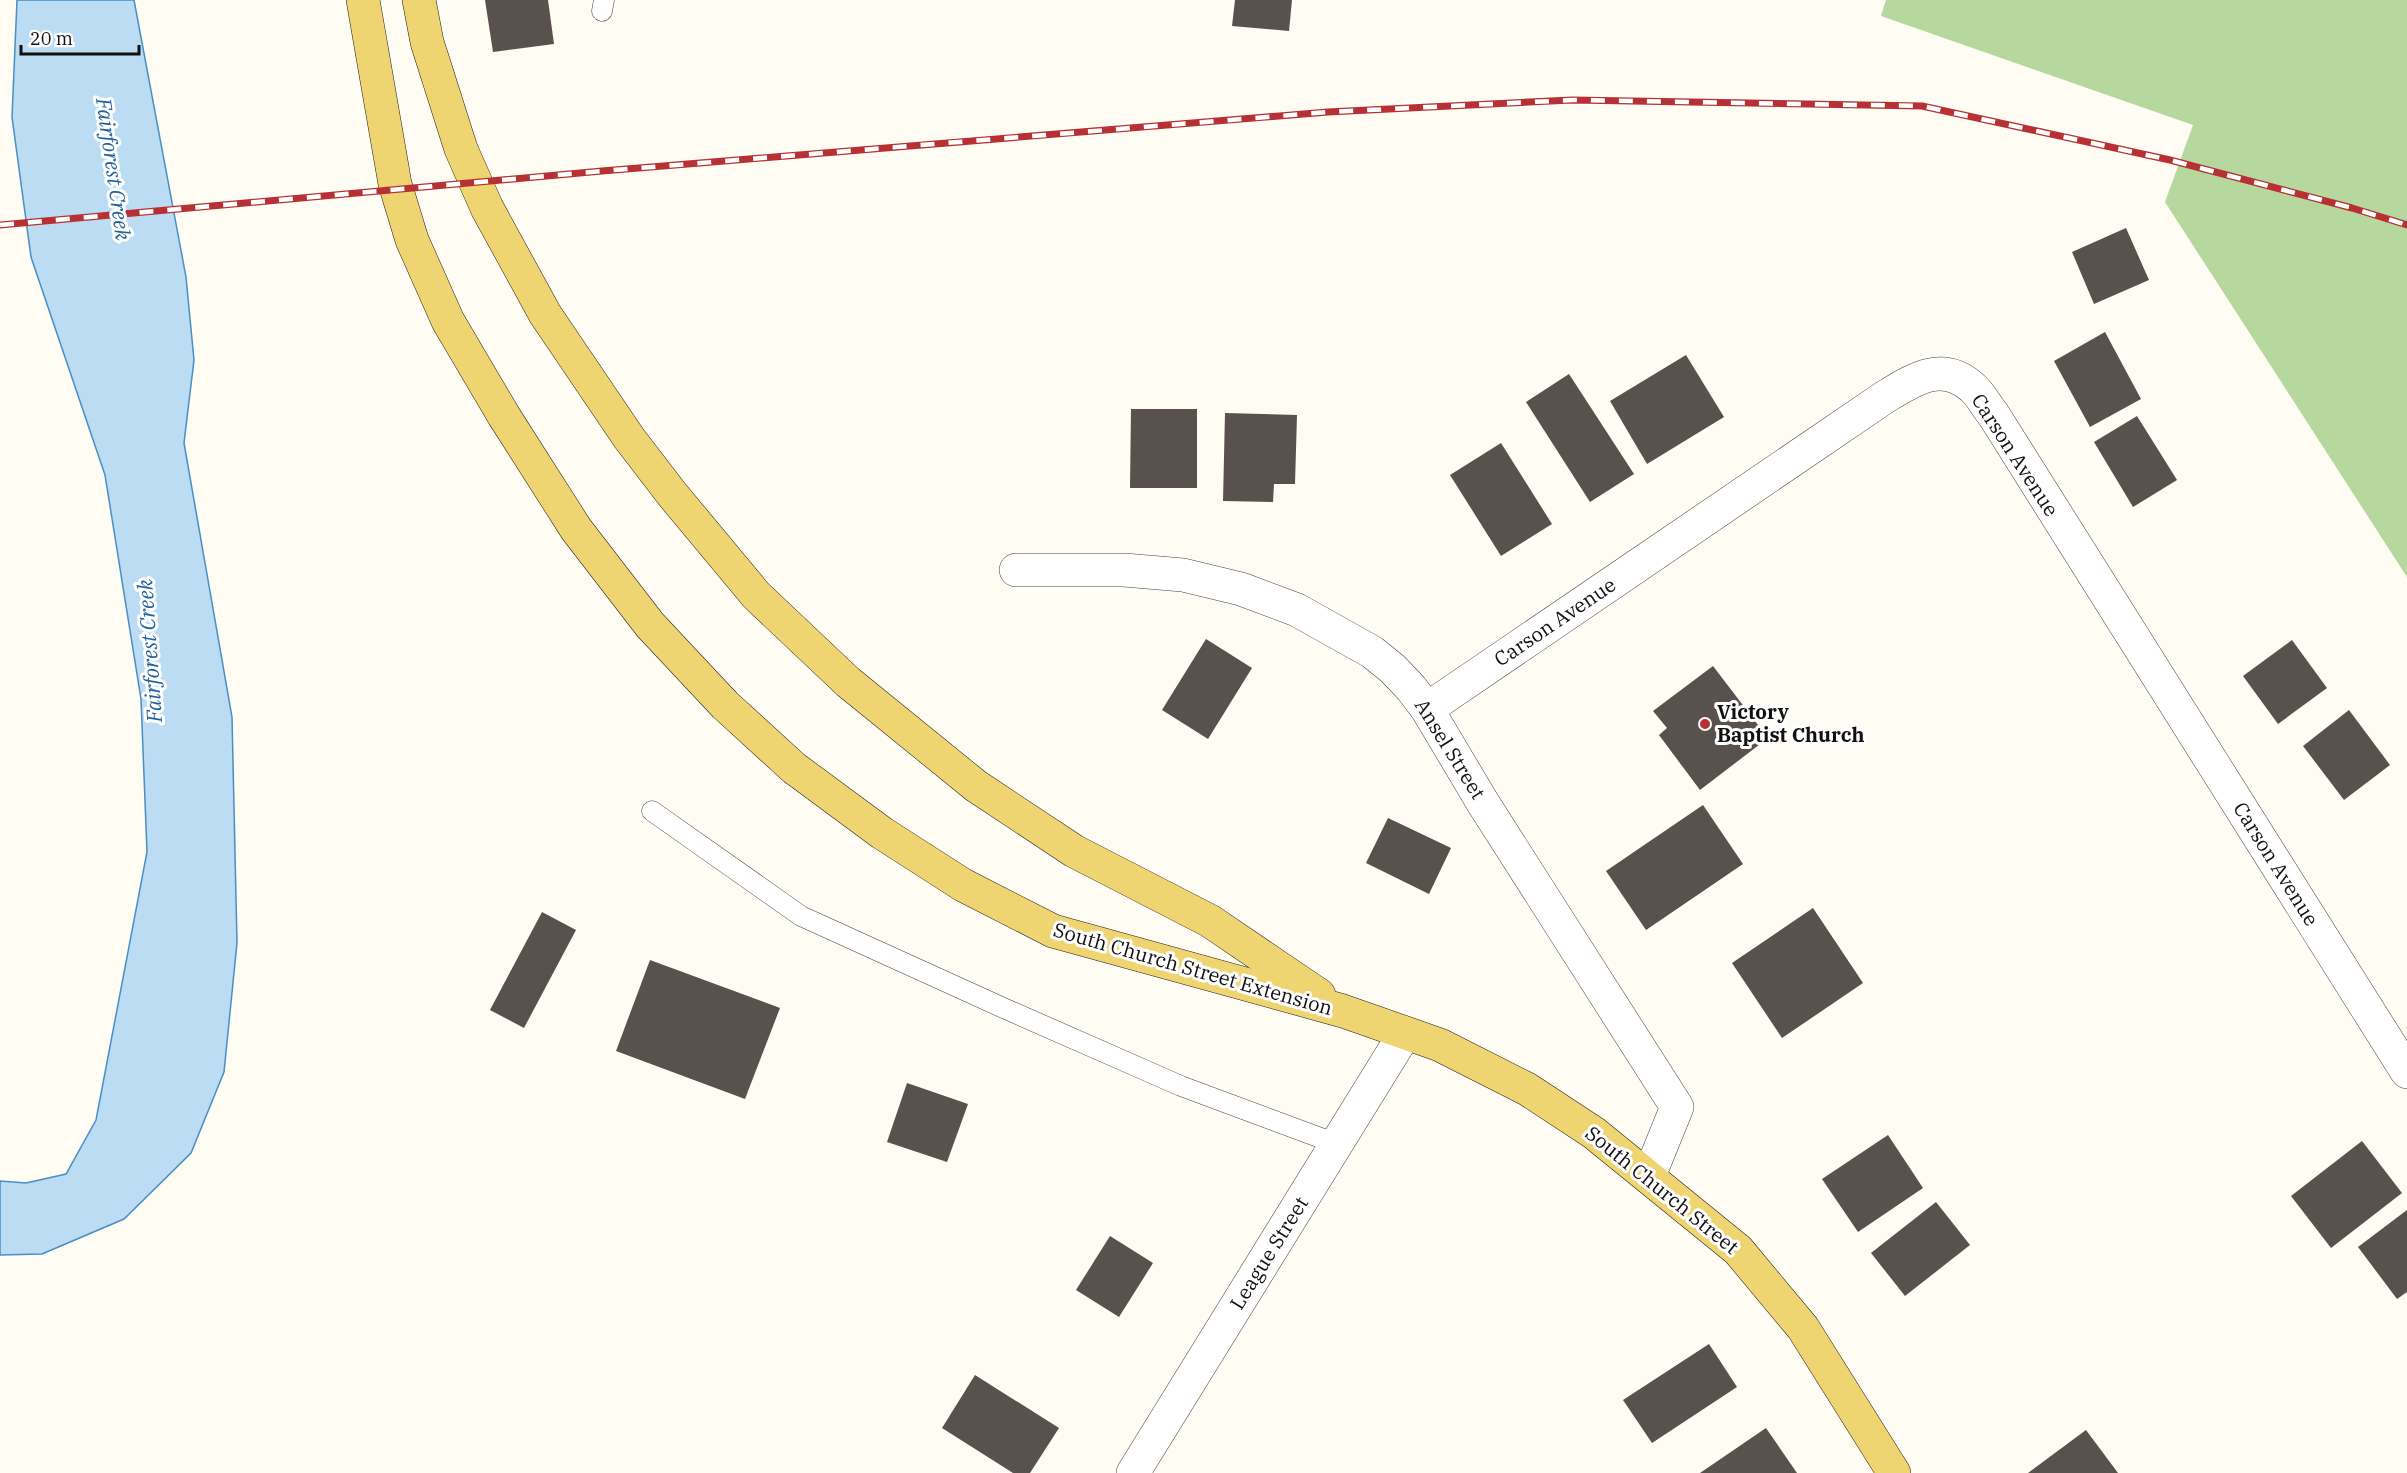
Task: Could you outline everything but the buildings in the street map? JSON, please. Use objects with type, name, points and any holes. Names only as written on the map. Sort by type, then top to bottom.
[{"type":"main road","name":"South Church Street Extension","points":[[363,0],[394,184],[412,240],[448,321],[504,416],[576,529],[651,626],[725,705],[794,768],[882,833],[963,885],[1053,931],[1343,1011]]},
{"type":"main road","name":"South Church Street Extension","points":[[419,0],[427,42],[461,148],[487,208],[545,314],[636,448],[756,595],[849,682],[976,786],[1074,851],[1210,921],[1343,1011]]},
{"type":"main road","name":"South Church Street","points":[[1343,1011],[1440,1045],[1527,1089],[1594,1133],[1738,1250],[1803,1328],[1894,1473]]},
{"type":"street","name":"Carson Avenue","points":[[1427,709],[1885,397],[1916,378],[1947,373],[1973,388],[1993,414],[2407,1072]]},
{"type":"street","name":"Ansel Street","points":[[1016,570],[1124,570],[1183,576],[1241,589],[1297,610],[1372,652],[1399,675],[1427,709],[1483,802],[1677,1107],[1649,1176]]},
{"type":"street","name":"League Street","points":[[1133,1473],[1405,1033]]},
{"type":"lane","points":[[652,811],[801,916],[1008,1011],[1171,1081],[1337,1143]]},
{"type":"green space","points":[[1886,0],[2407,0],[2407,577],[2165,202],[2193,125],[1881,16]]},
{"type":"water","name":"Fairforest Creek","points":[[17,0],[134,0],[186,277],[194,360],[184,443],[232,717],[237,943],[224,1072],[191,1153],[124,1219],[42,1254],[0,1255],[0,1181],[26,1183],[66,1174],[96,1120],[147,852],[141,699],[105,475],[31,257],[12,117]]},
{"type":"railway","points":[[0,225],[602,171],[1328,112],[1572,100],[1922,106],[2170,160],[2352,208],[2407,225]]},
{"type":"place","name":"Victory Baptist Church","points":[[1705,724]]}]
